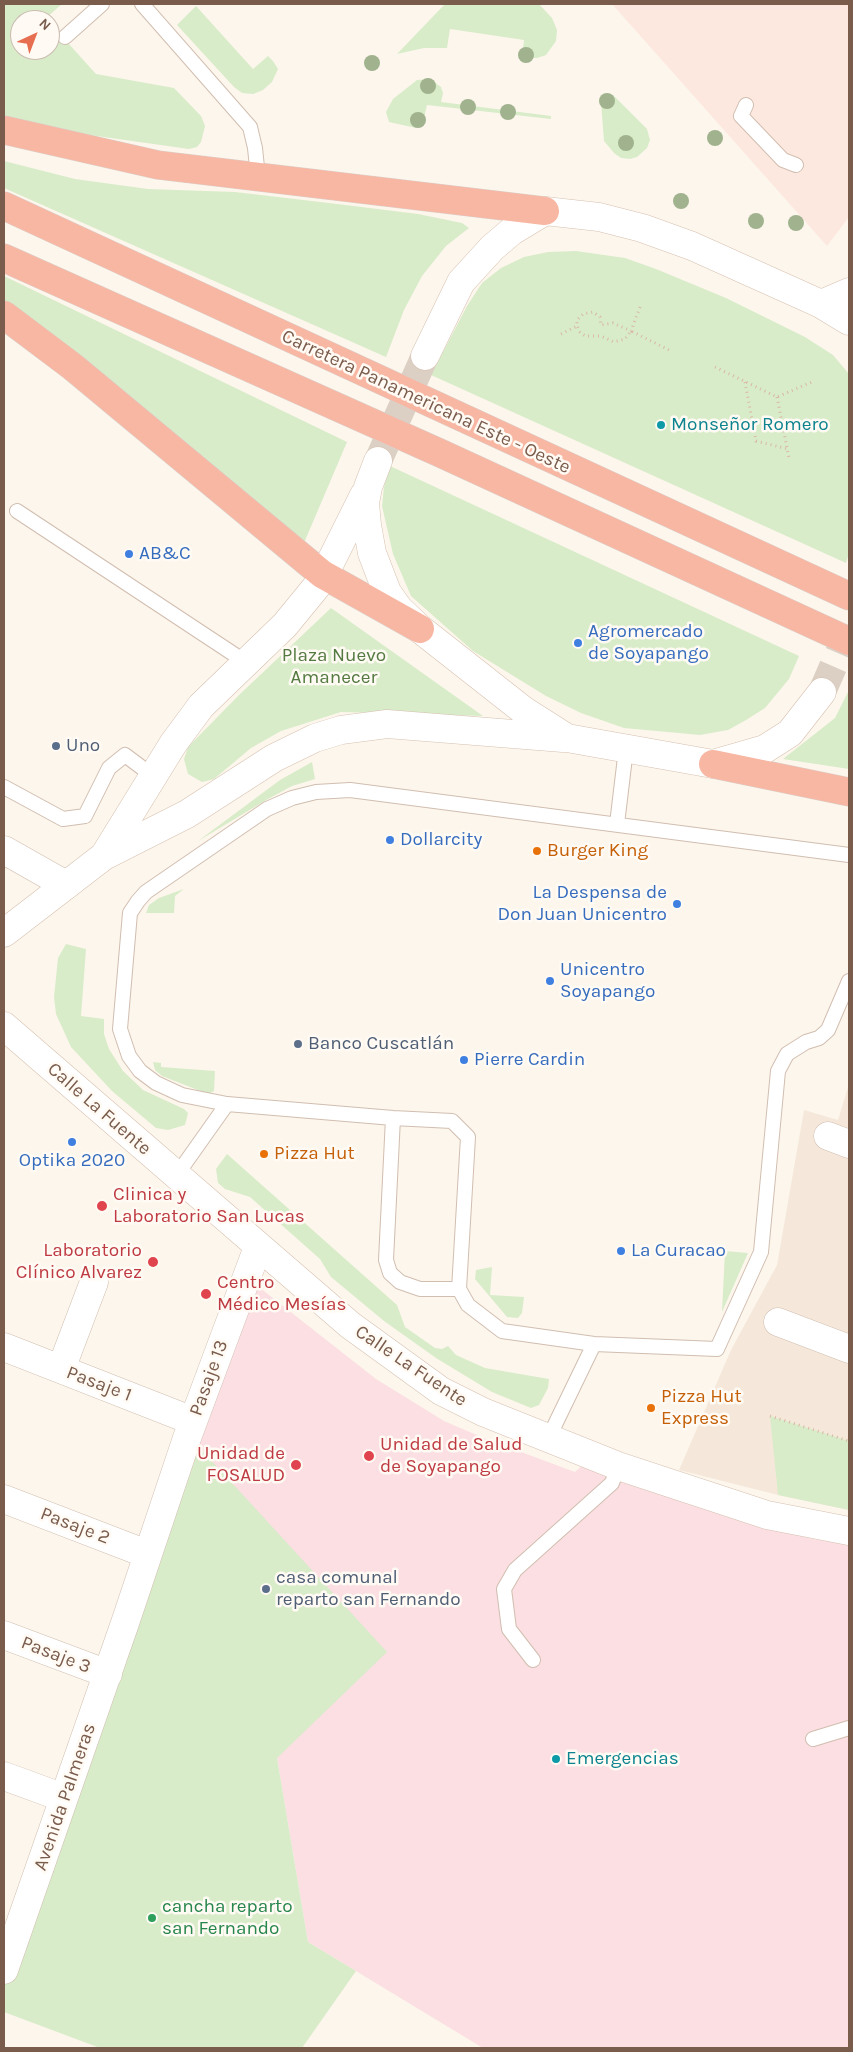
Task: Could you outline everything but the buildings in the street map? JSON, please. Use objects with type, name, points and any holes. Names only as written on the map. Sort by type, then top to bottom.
[{"type":"highway","points":[[4,130],[158,164],[545,211]]},
{"type":"highway","name":"Carretera Panamericana Este - Oeste","points":[[4,206],[849,596]]},
{"type":"highway","name":"Carretera Panamericana Este - Oeste","points":[[4,258],[440,452],[849,641]]},
{"type":"highway","points":[[4,315],[74,367],[324,575],[420,629]]},
{"type":"highway","points":[[713,764],[849,792]]},
{"type":"street","points":[[425,356],[461,282],[492,248],[527,220],[545,211],[599,217],[642,228],[692,246],[821,304],[849,321]]},
{"type":"street","points":[[821,304],[849,292]]},
{"type":"street","points":[[104,856],[153,776],[201,706],[285,625],[324,575],[368,487],[378,461]]},
{"type":"street","points":[[368,487],[365,503],[367,525],[378,574],[387,592],[399,609],[420,629],[524,710],[567,738]]},
{"type":"street","points":[[4,933],[104,856],[187,814],[274,758],[315,738],[341,730],[387,724],[567,738],[713,764],[765,749],[790,733],[822,692]]},
{"type":"street","points":[[4,850],[66,885]]},
{"type":"street","name":"Calle La Fuente","points":[[4,1026],[258,1248],[350,1325],[441,1391],[483,1412],[618,1466],[767,1515],[849,1531]]},
{"type":"street","name":"Pasaje 13","points":[[125,1623],[194,1421],[258,1248]]},
{"type":"street","points":[[61,1369],[94,1282]]},
{"type":"street","points":[[778,1322],[849,1349]]},
{"type":"street","name":"Pasaje 1","points":[[4,1347],[194,1421]]},
{"type":"street","name":"Pasaje 2","points":[[4,1499],[147,1554]]},
{"type":"street","name":"Avenida Palmeras","points":[[4,1970],[11,1926],[64,1798],[125,1623]]},
{"type":"street","name":"Pasaje 3","points":[[4,1635],[108,1674]]},
{"type":"street","points":[[4,1776],[64,1798]]},
{"type":"lane","points":[[65,37],[102,4]]},
{"type":"lane","points":[[142,4],[250,127],[255,148],[258,177]]},
{"type":"lane","points":[[746,105],[741,116],[783,160],[796,165]]},
{"type":"lane","points":[[17,511],[236,655],[241,666]]},
{"type":"lane","points":[[617,824],[626,749]]},
{"type":"lane","points":[[4,787],[63,819],[85,816],[109,768],[125,755],[153,776]]},
{"type":"lane","points":[[849,855],[350,790],[316,792],[292,798],[267,809],[146,892],[130,913],[120,1029],[129,1056],[140,1071],[156,1083],[182,1095],[227,1104],[452,1121],[468,1137],[459,1289],[468,1305],[502,1331],[594,1344],[718,1349],[761,1252],[778,1071],[787,1054],[806,1042],[819,1038],[828,1030],[849,981]]},
{"type":"lane","points":[[176,1176],[227,1104]]},
{"type":"lane","points":[[394,1118],[386,1260],[390,1273],[400,1282],[420,1289],[459,1289]]},
{"type":"lane","points":[[549,1438],[594,1344]]},
{"type":"lane","points":[[533,1660],[509,1629],[504,1588],[515,1570],[612,1483],[618,1466]]},
{"type":"lane","points":[[813,1739],[849,1728]]},
{"type":"path","points":[[640,307],[631,330],[625,339],[614,342],[601,336],[585,336],[577,326],[577,320],[583,314],[593,312],[600,317],[601,325],[613,323],[631,330],[671,351]]},
{"type":"path","points":[[561,334],[577,326]]},
{"type":"path","points":[[715,367],[777,397],[812,382]]},
{"type":"path","points":[[745,382],[756,441],[788,449]]},
{"type":"path","points":[[777,397],[789,458]]},
{"type":"path","points":[[770,1416],[849,1441]]},
{"type":"shaded area","points":[[612,4],[849,4],[849,217],[827,246]]},
{"type":"shaded area","points":[[849,1084],[849,1510],[778,1495],[679,1470],[731,1350],[777,1265],[804,1110],[838,1120]]},
{"type":"shaded area","points":[[255,1284],[376,1379],[444,1421],[486,1439],[575,1472],[584,1464],[681,1500],[813,1539],[849,1544],[849,2048],[483,2048],[308,1942],[277,1758],[188,1435]]},
{"type":"green space","points":[[4,4],[62,4],[55,10],[10,10],[10,60],[60,60],[60,34],[96,74],[174,88],[201,116],[205,126],[201,142],[197,147],[189,149],[61,131],[4,117]]},
{"type":"green space","points":[[445,4],[539,4],[552,18],[557,30],[556,41],[546,55],[537,58],[522,58],[524,40],[450,29],[447,48],[424,48],[397,54]]},
{"type":"green space","points":[[196,6],[253,69],[268,56],[273,61],[278,69],[272,82],[263,90],[253,94],[242,93],[234,87],[177,25]]},
{"type":"green space","points":[[430,79],[441,87],[443,93],[441,102],[551,116],[551,119],[427,105],[422,126],[416,128],[389,122],[386,112],[393,99],[417,80]]},
{"type":"green space","points":[[605,95],[613,95],[647,129],[650,140],[647,148],[637,157],[630,159],[621,158],[604,141],[601,102]]},
{"type":"green space","points":[[4,161],[75,179],[148,189],[235,192],[418,214],[462,223],[469,228],[446,246],[422,276],[404,310],[386,357],[4,188]]},
{"type":"green space","points":[[576,251],[625,258],[656,269],[726,298],[805,337],[833,355],[849,374],[849,553],[846,563],[431,375],[467,306],[482,283],[501,268],[524,257],[548,252]]},
{"type":"green space","points":[[4,276],[347,442],[304,543],[4,307]]},
{"type":"green space","points":[[390,466],[799,656],[789,679],[765,708],[746,720],[728,730],[700,735],[624,728],[581,713],[546,696],[473,651],[411,596],[393,554],[382,506],[384,487]]},
{"type":"green space","name":"Plaza Nuevo Amanecer","points":[[331,608],[483,716],[341,712],[281,731],[251,748],[214,779],[202,782],[188,774],[184,759],[188,747],[239,695]]},
{"type":"green space","points":[[849,676],[849,769],[783,759],[835,718],[848,692]]},
{"type":"green space","points":[[312,762],[315,779],[292,786],[198,841],[280,780]]},
{"type":"green space","points":[[184,889],[175,896],[174,913],[146,913],[149,905],[159,898]]},
{"type":"green space","points":[[66,944],[86,949],[81,1016],[104,1019],[104,1034],[109,1049],[123,1071],[143,1090],[184,1109],[188,1113],[185,1125],[168,1130],[156,1128],[112,1091],[71,1047],[56,1014],[54,997],[58,958]]},
{"type":"green space","points":[[153,1062],[161,1063],[161,1067],[215,1071],[214,1091],[208,1094],[162,1076],[155,1070]]},
{"type":"green space","points":[[227,1154],[397,1305],[405,1327],[435,1348],[442,1349],[448,1346],[456,1355],[485,1368],[549,1379],[548,1388],[539,1405],[531,1408],[492,1392],[436,1358],[384,1321],[331,1277],[320,1259],[250,1197],[225,1189],[218,1183],[216,1169]]},
{"type":"green space","points":[[725,1251],[748,1253],[722,1312]]},
{"type":"green space","points":[[492,1267],[490,1295],[524,1297],[522,1313],[518,1318],[507,1317],[475,1279],[476,1270]]},
{"type":"green space","points":[[770,1416],[849,1441],[849,1510],[778,1495]]},
{"type":"green space","points":[[188,1435],[387,1652],[277,1758],[308,1942],[356,1971],[302,2048],[100,2048],[4,2012],[4,1970]]},
{"type":"tunnel","points":[[378,461],[425,356]]},
{"type":"tunnel","points":[[822,692],[849,630]]},
{"type":"place","name":"Monseñor Romero","points":[[661,425]]},
{"type":"place","name":"AB&C","points":[[129,554]]},
{"type":"place","name":"Agromercado de Soyapango","points":[[578,643]]},
{"type":"place","name":"Uno","points":[[56,746]]},
{"type":"place","name":"Dollarcity","points":[[390,840]]},
{"type":"place","name":"Burger King","points":[[537,851]]},
{"type":"place","name":"La Despensa de Don Juan Unicentro","points":[[677,904]]},
{"type":"place","name":"Unicentro Soyapango","points":[[550,981]]},
{"type":"place","name":"Banco Cuscatlán","points":[[298,1044]]},
{"type":"place","name":"Pierre Cardin","points":[[464,1060]]},
{"type":"place","name":"Optika 2020","points":[[72,1142]]},
{"type":"place","name":"Pizza Hut","points":[[264,1154]]},
{"type":"place","name":"Clinica y Laboratorio San Lucas","points":[[102,1206]]},
{"type":"place","name":"La Curacao","points":[[621,1251]]},
{"type":"place","name":"Laboratorio Clínico Alvarez","points":[[153,1262]]},
{"type":"place","name":"Centro Médico Mesías","points":[[206,1294]]},
{"type":"place","name":"Pizza Hut Express","points":[[651,1408]]},
{"type":"place","name":"Unidad de Salud de Soyapango","points":[[369,1456]]},
{"type":"place","name":"Unidad de FOSALUD","points":[[296,1465]]},
{"type":"place","name":"casa comunal reparto san Fernando","points":[[266,1589]]},
{"type":"place","name":"Emergencias","points":[[556,1759]]},
{"type":"place","name":"cancha reparto san Fernando","points":[[152,1918]]}]
